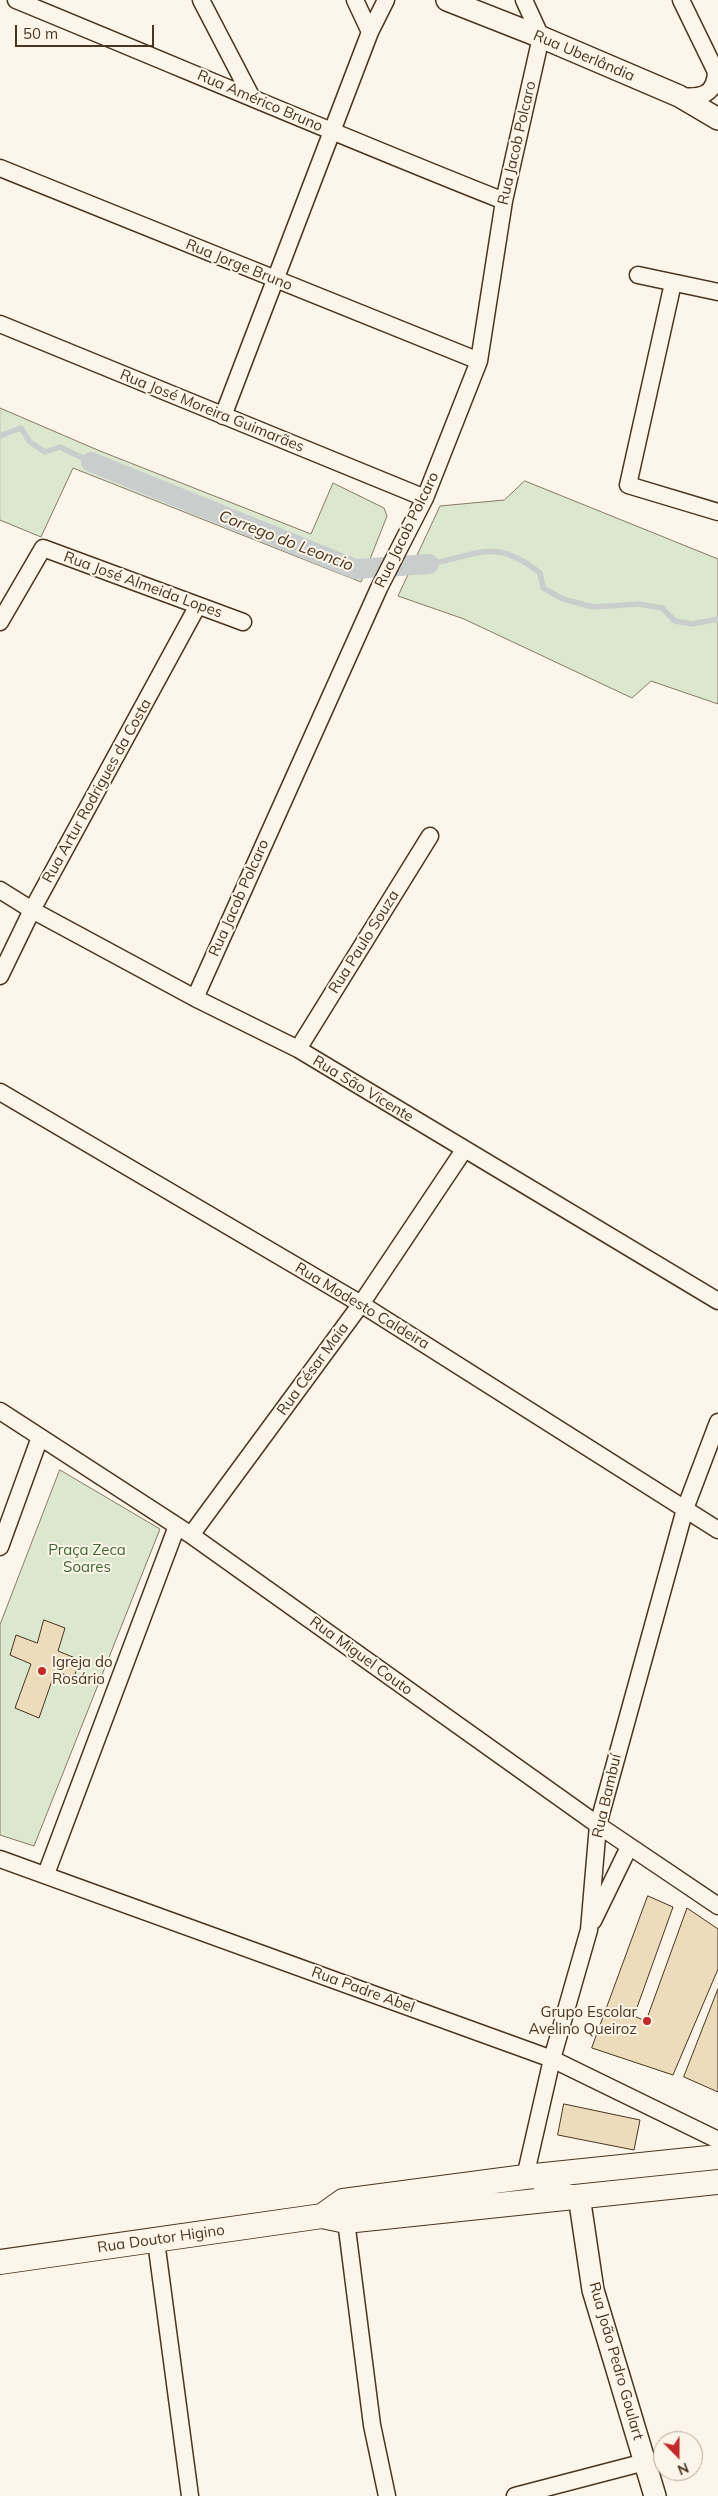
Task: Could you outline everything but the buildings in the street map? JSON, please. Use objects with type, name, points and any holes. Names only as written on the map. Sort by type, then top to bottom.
[{"type":"main road","name":"Rua Doutor Higino","points":[[0,2262],[322,2216],[525,2177],[718,2157]]},
{"type":"main road","name":"Rua Doutor Higino","points":[[344,2211],[579,2196],[718,2182]]},
{"type":"street","name":"Rua Américo Bruno","points":[[16,0],[251,96],[331,132],[504,201]]},
{"type":"street","points":[[201,0],[251,96]]},
{"type":"street","points":[[355,0],[370,32]]},
{"type":"street","points":[[223,416],[370,32],[386,0]]},
{"type":"street","name":"Rua Uberlândia","points":[[447,0],[541,37],[679,96],[718,119]]},
{"type":"street","points":[[524,0],[541,37]]},
{"type":"street","points":[[679,96],[696,97],[708,92],[716,84],[717,74],[681,0]]},
{"type":"street","name":"Rua Jacob Polcaro","points":[[194,998],[379,588],[425,498],[478,360],[504,201],[541,37]]},
{"type":"street","name":"Rua Jorge Bruno","points":[[0,168],[478,360]]},
{"type":"street","points":[[638,276],[718,292]]},
{"type":"street","points":[[672,283],[628,485],[718,512]]},
{"type":"street","name":"Rua José Moreira Guimarães","points":[[0,324],[425,498]]},
{"type":"street","name":"Rua José Almeida Lopes","points":[[0,622],[42,548],[197,607],[243,622]]},
{"type":"street","name":"Rua Artur Rodrigues da Costa","points":[[0,976],[32,910],[197,607]]},
{"type":"street","name":"Rua Paulo Souza","points":[[298,1049],[430,836]]},
{"type":"street","name":"Rua São Vicente","points":[[0,890],[32,910],[194,998],[298,1049],[718,1301]]},
{"type":"street","name":"Rua Modesto Caldeira","points":[[0,1092],[361,1304],[718,1530]]},
{"type":"street","name":"Rua César Maia","points":[[191,1535],[361,1304],[464,1150]]},
{"type":"street","name":"Rua Miguel Couto","points":[[0,1411],[178,1526],[629,1847],[718,1906]]},
{"type":"street","name":"Rua Bambuí","points":[[525,2177],[552,2059],[589,1930],[598,1825],[685,1509],[718,1422]]},
{"type":"street","points":[[0,1548],[40,1437]]},
{"type":"street","points":[[46,1874],[178,1526]]},
{"type":"street","points":[[589,1930],[629,1847]]},
{"type":"street","name":"Rua Padre Abel","points":[[0,1859],[46,1874],[552,2059],[718,2140]]},
{"type":"street","points":[[525,2177],[579,2196]]},
{"type":"street","name":"Rua João Pedro Goulart","points":[[579,2196],[593,2290],[655,2496]]},
{"type":"street","points":[[344,2211],[372,2425],[387,2496]]},
{"type":"street","points":[[156,2240],[190,2496]]},
{"type":"street","points":[[515,2496],[645,2462]]},
{"type":"green space","points":[[0,408],[100,451],[311,534],[333,483],[384,508],[387,516],[361,582],[73,468],[41,537],[0,520]]},
{"type":"green space","points":[[525,481],[718,559],[718,704],[651,681],[632,698],[464,619],[398,596],[440,506],[504,500]]},
{"type":"green space","name":"Praça Zeca Soares","points":[[60,1470],[160,1529],[34,1846],[0,1835],[0,1625]]},
{"type":"waterway","name":"Corrego do Leoncio","points":[[0,436],[21,428],[30,442],[45,452],[60,447],[91,462]]},
{"type":"waterway","name":"Corrego do Leoncio","points":[[91,462],[355,569],[429,564]]},
{"type":"waterway","name":"Corrego do Leoncio","points":[[429,564],[474,553],[498,552],[510,555],[540,573],[543,588],[563,599],[593,607],[639,604],[662,608],[675,621],[692,624],[718,619]]},
{"type":"place","name":"Igreja do Rosário","points":[[42,1671]]},
{"type":"place","name":"Grupo Escolar Avelino Queiroz","points":[[647,2021]]}]
